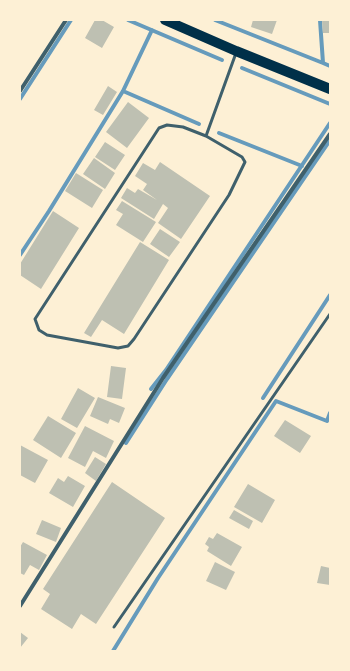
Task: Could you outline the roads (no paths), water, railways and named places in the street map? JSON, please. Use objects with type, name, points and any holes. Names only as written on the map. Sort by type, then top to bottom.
[{"type":"highway","points":[[165,20],[236,51],[330,89]]},
{"type":"street","points":[[20,91],[66,20]]},
{"type":"street","points":[[20,606],[163,378],[330,134]]},
{"type":"lane","points":[[206,136],[236,51]]},
{"type":"lane","points":[[167,125],[183,127],[206,136],[242,157],[245,162],[229,195],[128,346],[118,348],[47,335],[39,330],[35,319],[159,128],[167,125]]},
{"type":"lane","points":[[114,627],[330,314]]},
{"type":"waterway","points":[[20,99],[71,20]]},
{"type":"waterway","points":[[128,20],[222,60]]},
{"type":"waterway","points":[[215,20],[323,63],[320,20]]},
{"type":"waterway","points":[[20,255],[123,91],[152,30]]},
{"type":"waterway","points":[[323,63],[330,66]]},
{"type":"waterway","points":[[242,68],[330,104]]},
{"type":"waterway","points":[[123,91],[199,124]]},
{"type":"waterway","points":[[151,389],[166,370],[330,123]]},
{"type":"waterway","points":[[219,133],[302,166]]},
{"type":"waterway","points":[[126,443],[167,379],[330,140]]},
{"type":"waterway","points":[[263,398],[330,295]]},
{"type":"waterway","points":[[113,651],[158,578],[276,401],[327,421],[330,413]]}]
